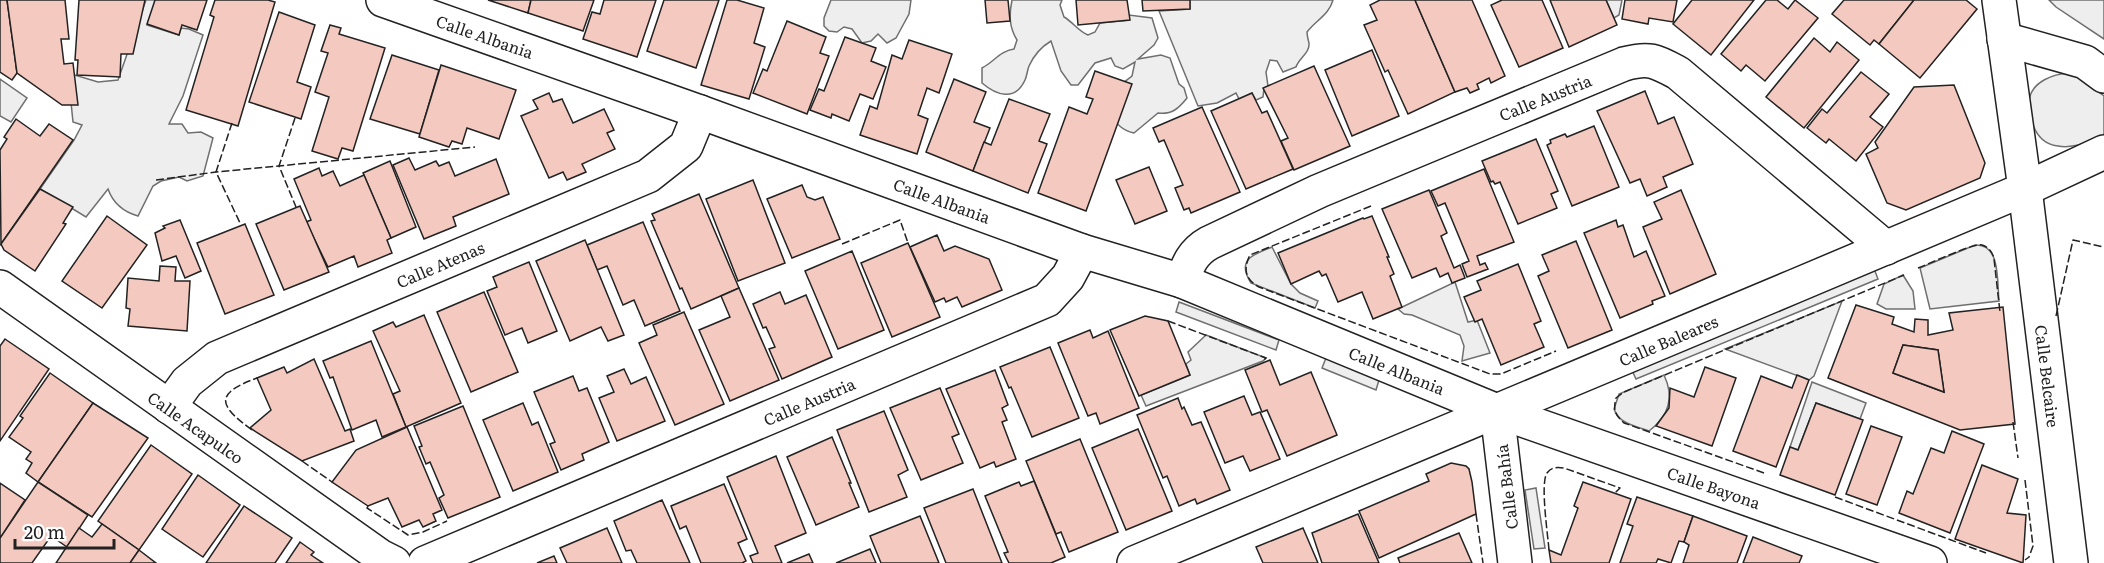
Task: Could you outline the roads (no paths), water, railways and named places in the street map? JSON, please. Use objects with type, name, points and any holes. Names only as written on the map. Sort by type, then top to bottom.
[{"type":"street","name":"Calle Albania","points":[[383,0],[1082,251],[1182,281],[1497,411]]},
{"type":"street","points":[[1999,0],[2025,189]]},
{"type":"street","points":[[2004,39],[2085,62],[2104,76]]},
{"type":"street","name":"Calle Austria","points":[[1182,281],[1188,262],[1194,254],[1209,243],[1318,191],[1624,64],[1643,59],[1661,64],[1678,73],[1886,248]]},
{"type":"street","name":"Calle Atenas","points":[[169,407],[187,382],[217,358],[648,176],[686,146],[700,112]]},
{"type":"street","name":"Calle Baleares","points":[[1134,563],[1886,248],[2025,189],[2104,152]]},
{"type":"street","name":"Calle Belcaire","points":[[2025,189],[2071,563]]},
{"type":"street","name":"Calle Austria","points":[[425,563],[1047,300],[1068,277],[1082,251]]},
{"type":"street","name":"Calle Acapulco","points":[[0,287],[380,556],[394,563]]},
{"type":"street","name":"Calle Bahía","points":[[1497,411],[1515,563]]},
{"type":"street","name":"Calle Bayona","points":[[1497,411],[1930,563]]}]
